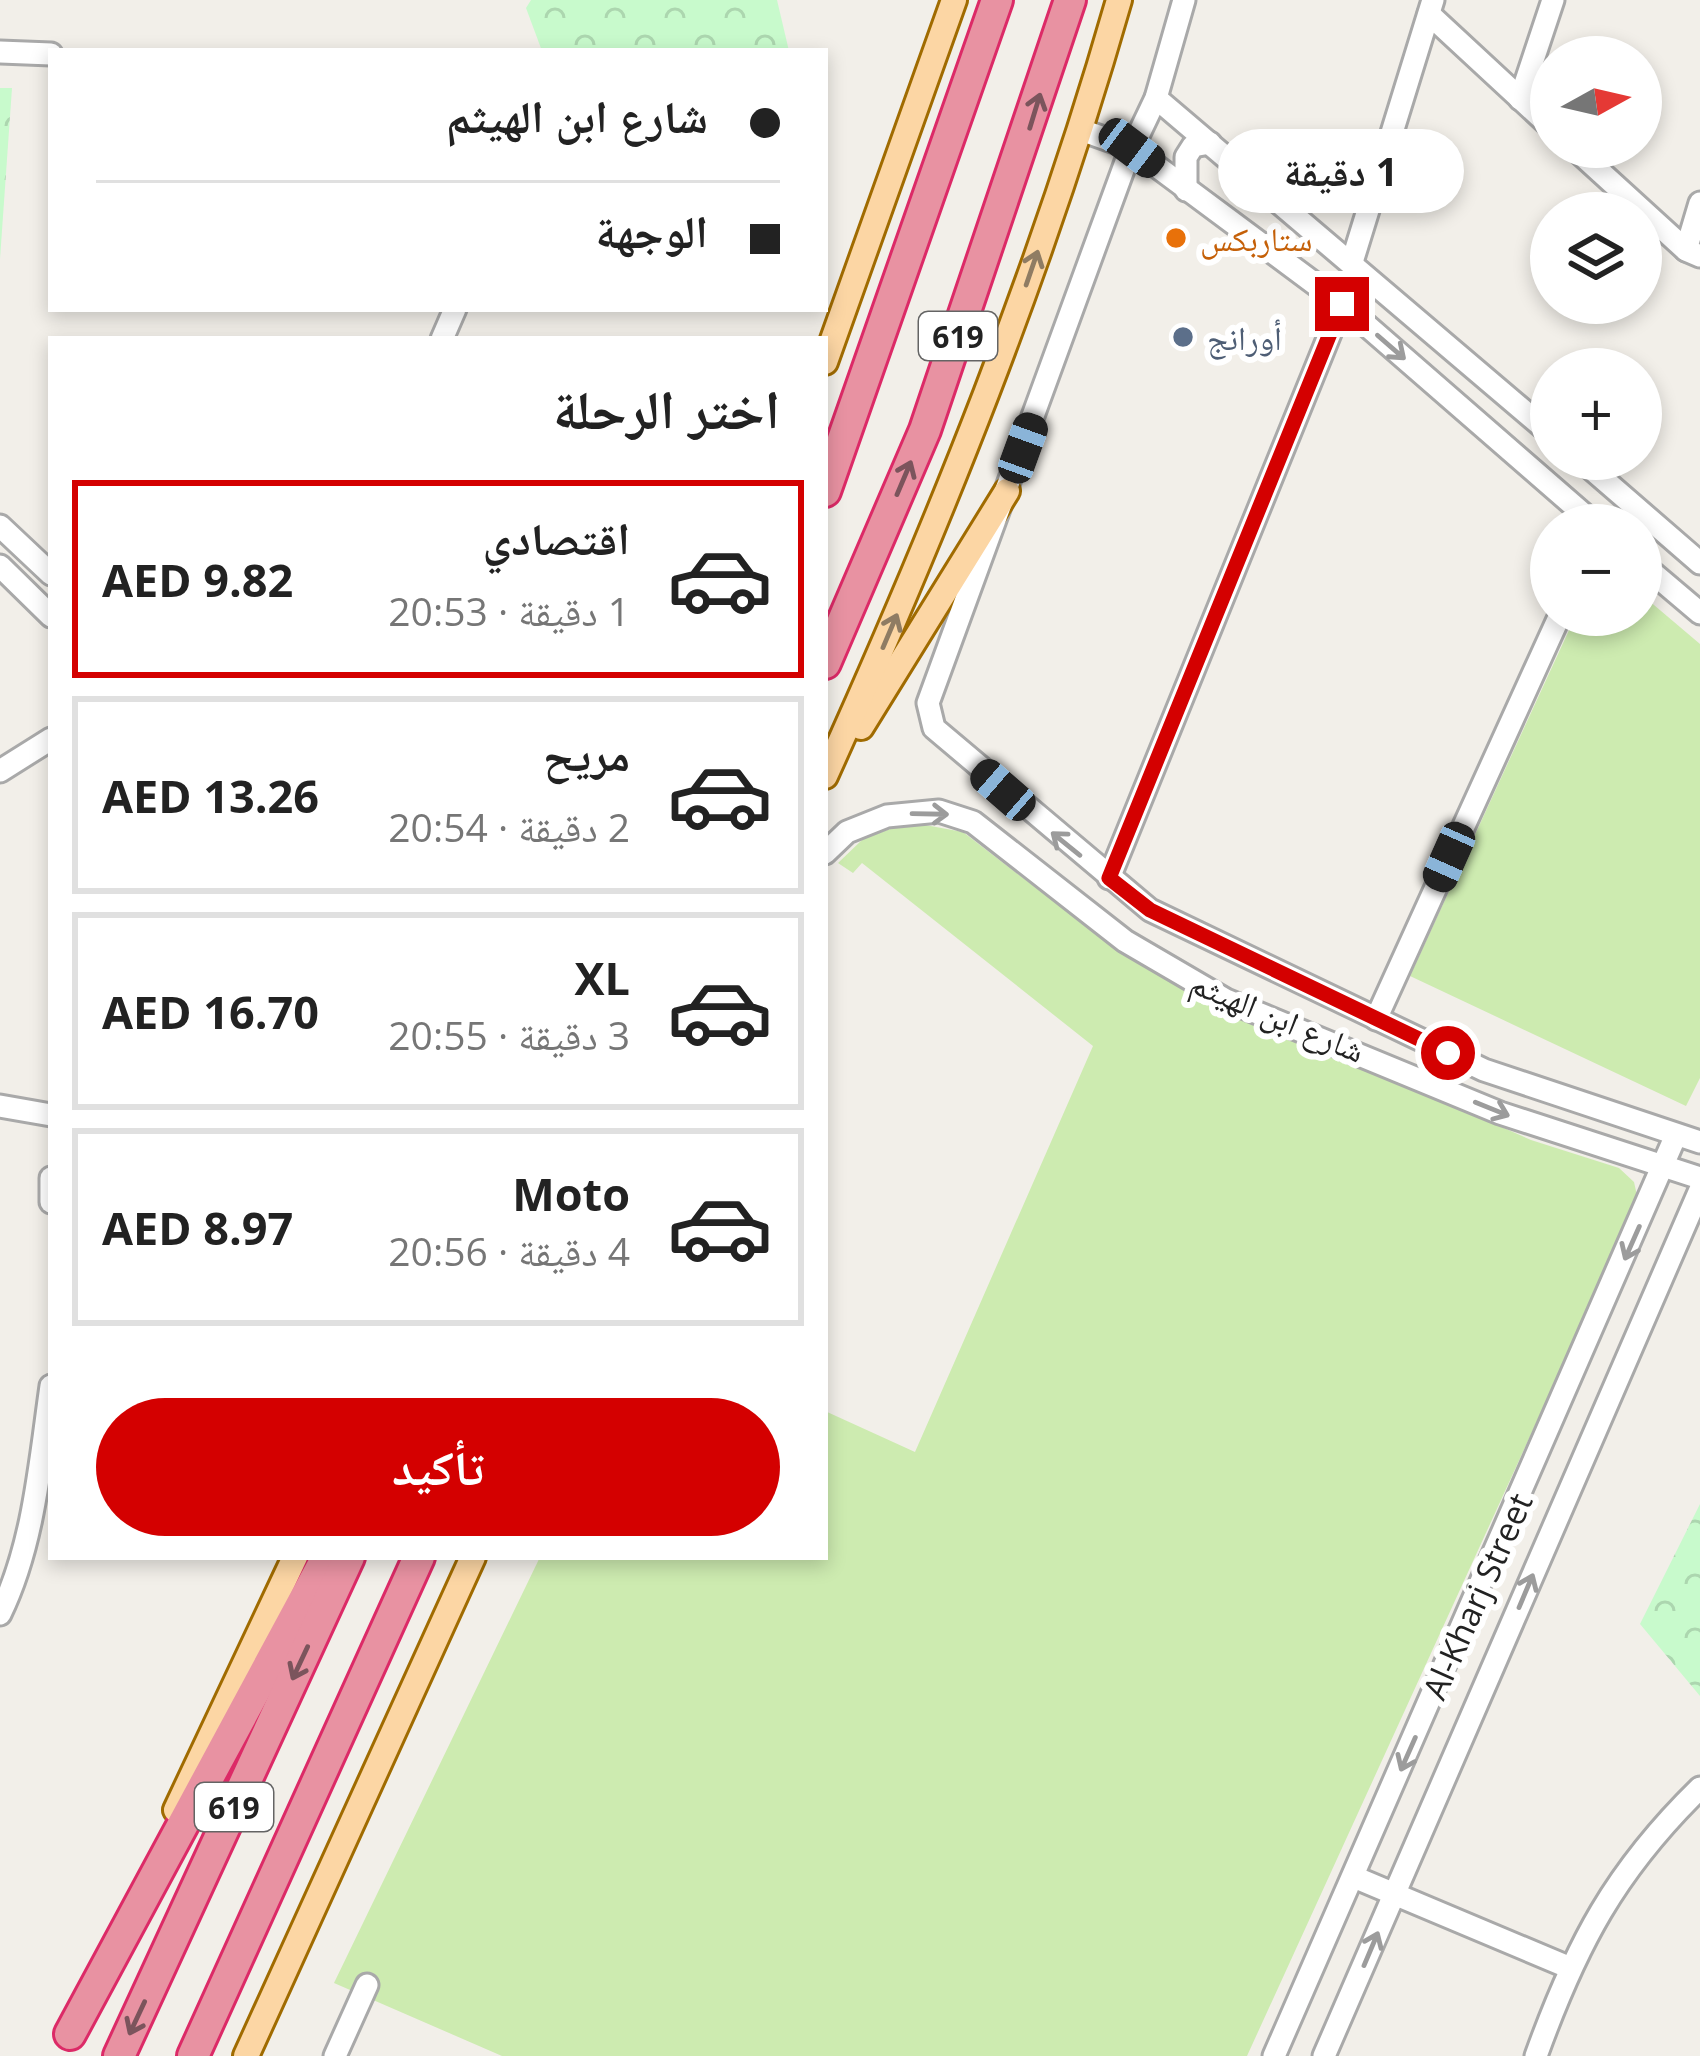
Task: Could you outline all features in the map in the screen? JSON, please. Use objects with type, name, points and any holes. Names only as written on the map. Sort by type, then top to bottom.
[{"type":"highway","name":"619","points":[[828,482],[997,0]]},
{"type":"highway","name":"619","points":[[828,656],[925,430],[1070,0]]},
{"type":"highway","points":[[65,2045],[325,1560]]},
{"type":"highway","name":"619","points":[[119,2056],[348,1560]]},
{"type":"highway","name":"619","points":[[193,2056],[418,1560]]},
{"type":"main road","points":[[828,354],[954,0]]},
{"type":"main road","points":[[828,769],[998,364],[1081,130],[1119,0]]},
{"type":"main road","points":[[828,781],[1007,490]]},
{"type":"main road","points":[[65,2045],[294,1560]]},
{"type":"main road","points":[[246,2056],[472,1560]]},
{"type":"street","points":[[1007,490],[1132,148],[1156,98],[1184,0]]},
{"type":"street","points":[[1520,99],[1553,0]]},
{"type":"street","points":[[1352,262],[1431,7],[1530,108]]},
{"type":"street","points":[[0,52],[48,54]]},
{"type":"street","points":[[1156,98],[1530,416]]},
{"type":"street","points":[[1081,130],[1132,148],[1342,304],[1575,504]]},
{"type":"street","points":[[1186,190],[1186,157],[1193,146],[1210,143]]},
{"type":"street","points":[[1597,168],[1693,253]]},
{"type":"street","points":[[1693,253],[1700,203]]},
{"type":"street","points":[[1109,878],[1342,304]]},
{"type":"street","points":[[1604,480],[1700,563]]},
{"type":"street","name":"شارع ابن الهيثم","points":[[1007,490],[928,703],[934,728],[1150,910],[1484,1070],[1700,1142]]},
{"type":"street","points":[[1613,504],[1620,494]]},
{"type":"street","points":[[0,526],[48,571]]},
{"type":"street","points":[[0,566],[48,613]]},
{"type":"street","points":[[1662,581],[1700,613]]},
{"type":"street","points":[[1376,1019],[1550,636]]},
{"type":"street","points":[[0,771],[48,741]]},
{"type":"street","name":"شارع ابن الهيثم","points":[[828,850],[847,832],[887,816],[939,811],[973,822],[1125,941],[1226,1000],[1500,1113],[1700,1178]]},
{"type":"street","points":[[0,1106],[48,1114]]},
{"type":"street","name":"Al-Kharj Street","points":[[1274,2056],[1676,1135]]},
{"type":"street","name":"Al-Kharj Street","points":[[1324,2056],[1700,1190]]},
{"type":"street","points":[[0,1614],[14,1585],[35,1501],[48,1408]]},
{"type":"street","points":[[1536,2056],[1568,1967],[1603,1899],[1649,1837],[1700,1788]]},
{"type":"street","points":[[1354,1877],[1568,1967]]},
{"type":"street","points":[[335,2056],[367,1985]]},
{"type":"green space","points":[[531,0],[777,0],[788,48],[541,48],[526,8]]},
{"type":"green space","points":[[0,88],[12,88],[0,259]]},
{"type":"green space","points":[[1662,612],[1700,644],[1700,1078],[1686,1106],[1410,976],[1566,636],[1662,636]]},
{"type":"green space","points":[[909,822],[963,832],[1104,940],[1199,993],[1531,1140],[1619,1168],[1634,1182],[1638,1200],[1247,2056],[502,2056],[334,1983],[539,1560],[828,1560],[828,1412],[915,1452],[1093,1046],[862,863],[853,873],[838,863],[863,839]]},
{"type":"green space","points":[[1700,1504],[1700,1696],[1640,1624]]},
{"type":"place","name":"ستاربكس","points":[[1176,238]]},
{"type":"place","name":"أورانج","points":[[1183,337]]},
{"type":"route","points":[[1342,304],[1109,878],[1150,910],[1448,1053]]}]
